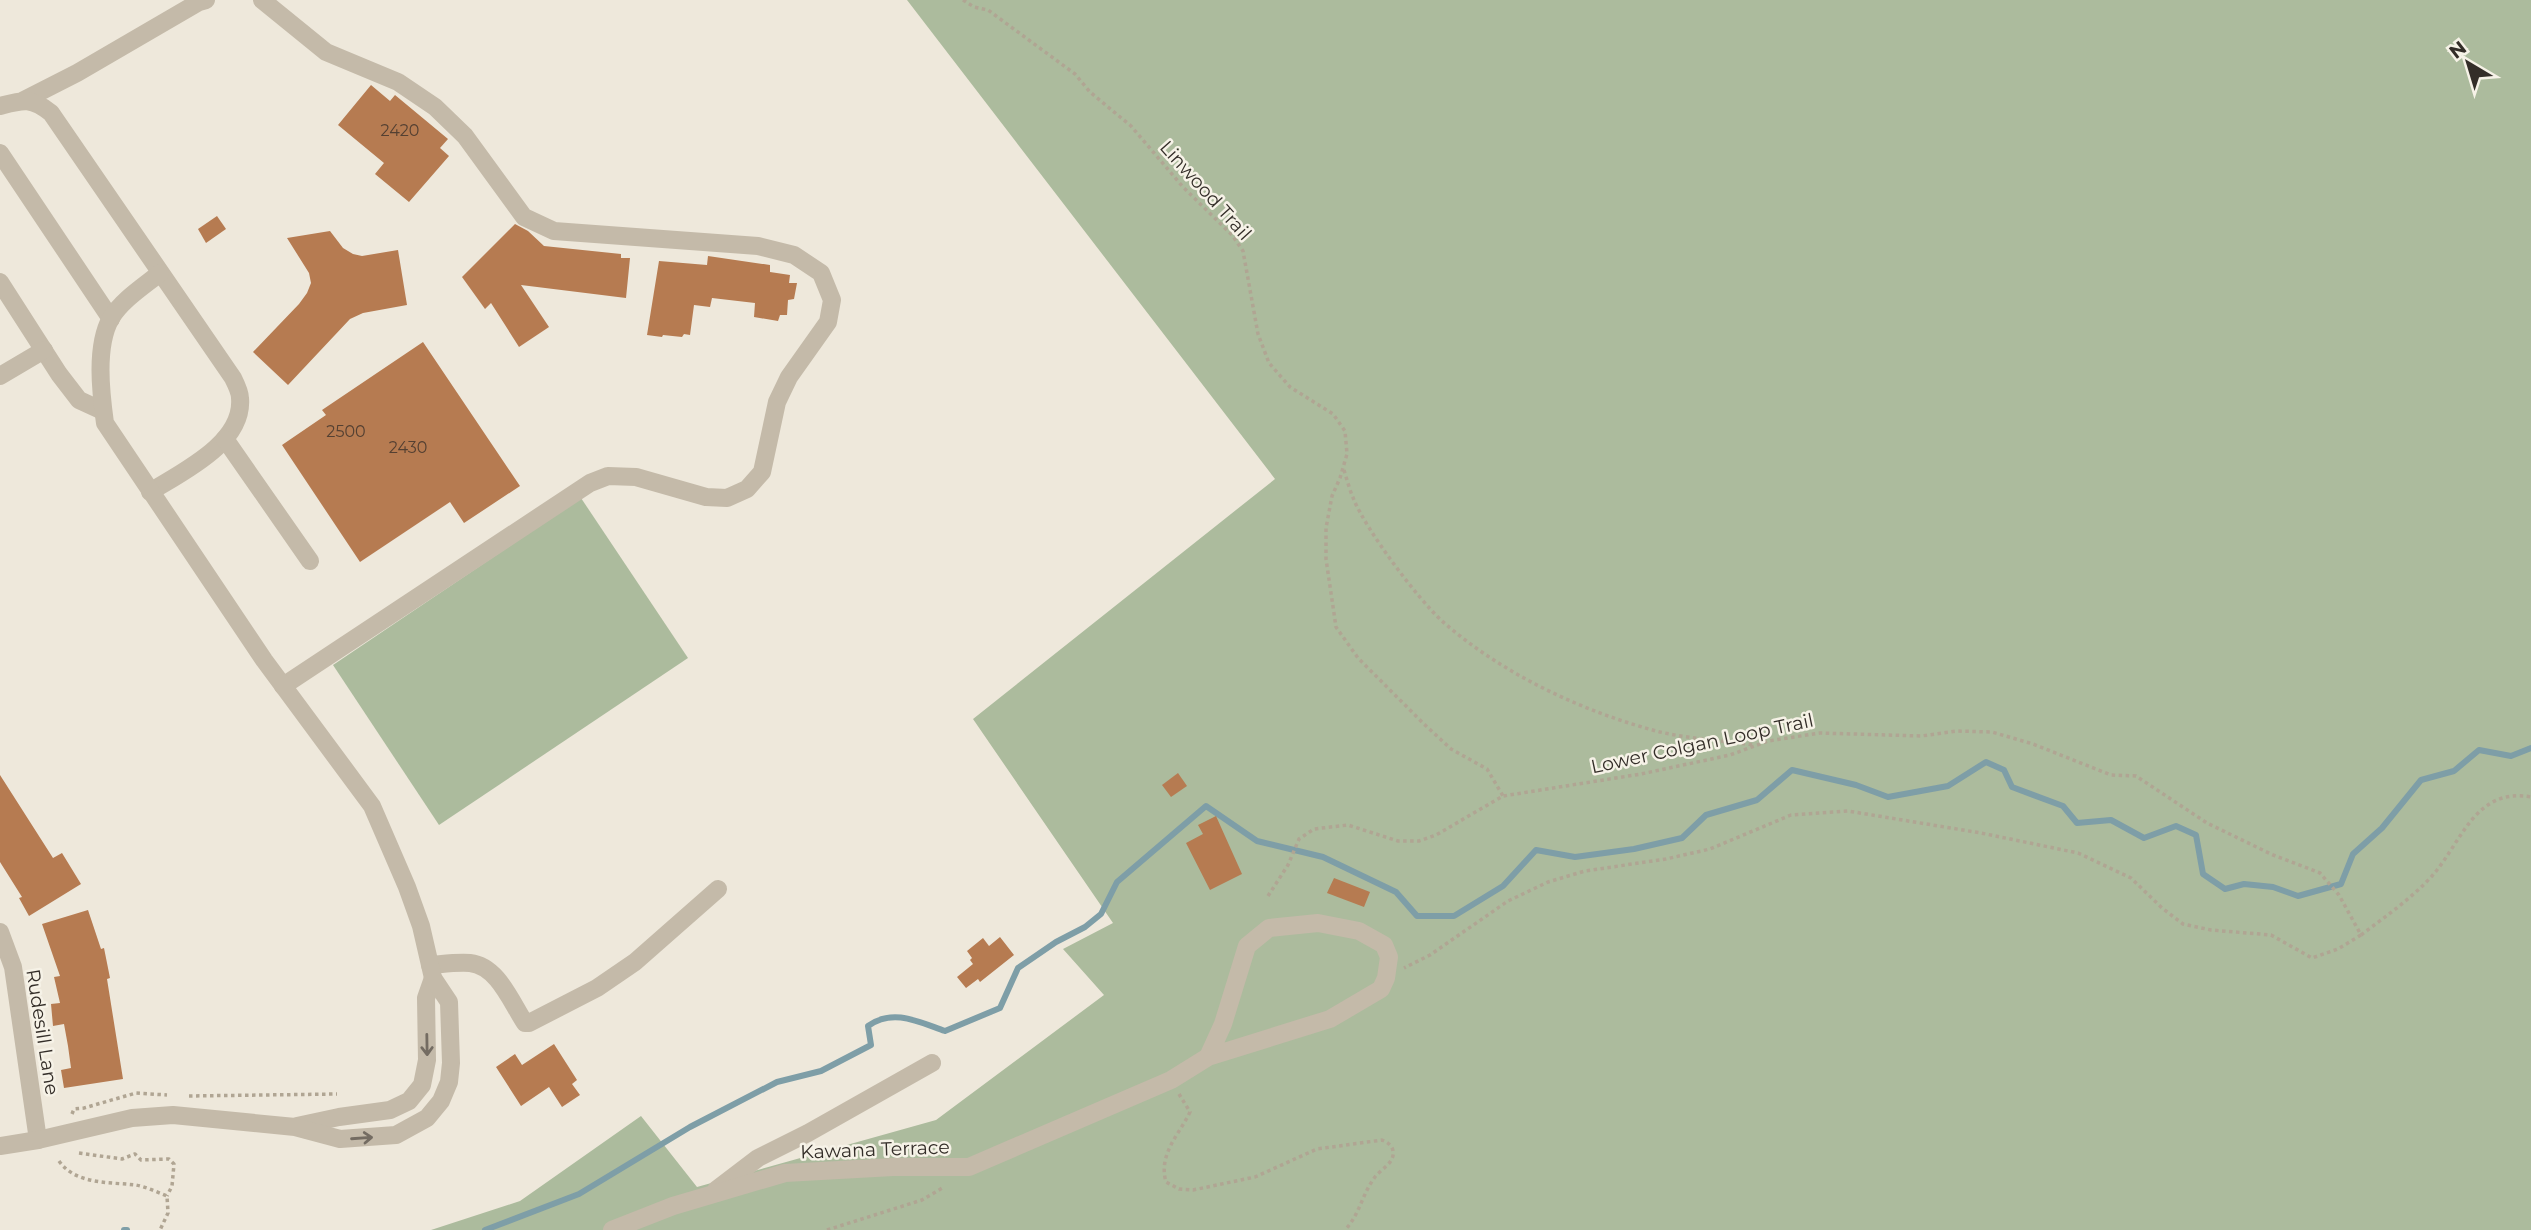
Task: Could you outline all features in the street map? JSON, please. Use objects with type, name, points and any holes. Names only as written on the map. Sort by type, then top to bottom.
[{"type":"street","points":[[0,106],[24,100],[77,73],[206,0]]},
{"type":"street","points":[[262,0],[326,51],[398,82],[435,107],[465,136],[524,217],[554,231],[758,246],[794,255],[821,273],[832,300],[828,322],[789,377],[777,402],[762,472],[747,489],[727,498],[706,497],[636,477],[608,475],[590,483],[282,685]]},
{"type":"street","points":[[24,100],[40,104],[51,113],[233,378],[240,398],[237,420],[225,439],[202,459],[150,492]]},
{"type":"street","points":[[0,153],[111,319]]},
{"type":"street","points":[[0,1146],[132,1118],[173,1115],[295,1127],[340,1139],[396,1135],[427,1118],[440,1101],[449,1082],[449,1002],[432,972],[421,926],[407,887],[372,806],[282,685],[105,423],[100,383],[104,343],[111,319],[132,296],[160,273]]},
{"type":"street","points":[[0,282],[79,400],[103,411]]},
{"type":"street","points":[[0,376],[44,350]]},
{"type":"street","points":[[225,439],[310,561]]},
{"type":"street","points":[[432,972],[471,963],[483,968],[494,975],[525,1023],[529,1023],[597,988],[635,962],[718,889]]},
{"type":"street","points":[[1209,1057],[1223,1024],[1247,946],[1269,928],[1318,923],[1359,931],[1384,945],[1389,957],[1388,969]]},
{"type":"street","name":"Rudesill Lane","points":[[0,932],[13,967],[38,1140]]},
{"type":"street","name":"Kawana Terrace","points":[[612,1230],[673,1206],[785,1173],[893,1167],[969,1167],[1171,1080],[1209,1057],[1330,1019],[1381,989],[1388,969]]},
{"type":"street","points":[[295,1127],[339,1117],[390,1111],[408,1101],[422,1085],[427,1060],[426,998],[432,972]]},
{"type":"street","points":[[708,1196],[758,1158],[932,1063]]},
{"type":"path","name":"Linwood Trail","points":[[963,0],[974,7],[988,10],[1074,74],[1090,92],[1131,126],[1183,187],[1232,235],[1243,251],[1258,334],[1269,363],[1290,387],[1333,415],[1345,431],[1347,454],[1332,496],[1326,528],[1326,559],[1336,627],[1358,658],[1424,724],[1451,749],[1487,769],[1503,796]]},
{"type":"path","points":[[1343,467],[1354,502],[1403,575],[1441,620],[1491,658],[1555,693],[1615,717],[1661,732],[1757,745]]},
{"type":"path","name":"Lower Colgan Loop Trail","points":[[1268,896],[1288,865],[1299,839],[1314,829],[1348,825],[1398,841],[1419,841],[1436,835],[1503,796],[1641,774],[1730,755],[1757,745],[1820,733],[1921,736],[1957,731],[1992,732],[2033,744],[2111,775],[2136,776],[2207,823],[2273,855],[2320,873],[2339,895],[2361,934]]},
{"type":"path","points":[[1388,969],[1407,967],[1430,955],[1508,901],[1548,881],[1710,849],[1791,815],[1848,811],[1981,833],[2078,853],[2131,878],[2183,924],[2211,930],[2271,935],[2312,958],[2338,949],[2414,895],[2435,873],[2480,811],[2499,799],[2515,794],[2531,797]]},
{"type":"path","points":[[1171,1080],[1191,1112],[1169,1148],[1163,1171],[1166,1182],[1180,1189],[1194,1190],[1255,1177],[1317,1149],[1382,1140],[1390,1144],[1392,1158],[1375,1177],[1354,1221],[1345,1230]]},
{"type":"path","points":[[79,1153],[122,1158],[135,1154],[141,1160],[169,1159],[174,1164],[172,1186],[167,1196],[168,1213],[160,1230]]},
{"type":"path","points":[[59,1161],[65,1169],[84,1178],[111,1184],[138,1185],[167,1196]]},
{"type":"path","points":[[827,1230],[922,1200],[946,1185],[954,1167]]},
{"type":"green space","points":[[907,0],[2531,0],[2531,1230],[431,1230],[520,1201],[641,1116],[697,1187],[936,1120],[1104,995],[1063,949],[1113,923],[973,719],[1275,479]]},
{"type":"green space","points":[[581,498],[688,658],[439,825],[333,665]]},
{"type":"building","points":[[371,85],[390,101],[395,95],[448,139],[440,148],[449,156],[409,202],[375,174],[384,163],[338,125]]},
{"type":"building","points":[[217,216],[226,229],[206,243],[198,229]]},
{"type":"building","points":[[515,224],[528,231],[544,246],[621,254],[621,258],[630,258],[626,298],[521,285],[549,327],[519,347],[491,303],[485,309],[462,277]]},
{"type":"building","points":[[330,231],[343,248],[353,254],[362,256],[398,250],[407,305],[363,313],[350,319],[288,385],[253,352],[299,304],[311,283],[309,273],[287,238]]},
{"type":"building","points":[[708,256],[770,265],[770,272],[790,275],[789,283],[797,283],[794,299],[788,300],[787,315],[780,315],[778,321],[754,317],[755,303],[712,298],[710,307],[694,305],[690,335],[647,335],[659,261],[707,265]]},
{"type":"building","points":[[423,342],[520,486],[464,523],[450,502],[360,562],[282,445],[326,415],[322,410]]},
{"type":"building","points":[[1178,773],[1187,786],[1171,797],[1162,785]]},
{"type":"building","points":[[0,775],[53,858],[62,853],[81,884],[29,916],[19,898],[22,897],[0,862]]},
{"type":"building","points":[[1216,816],[1242,874],[1210,890],[1186,843],[1203,834],[1198,825]]},
{"type":"building","points":[[1334,878],[1370,892],[1364,907],[1327,893]]},
{"type":"building","points":[[88,910],[101,949],[104,948],[123,1079],[64,1088],[61,1070],[71,1068],[68,1046],[64,1024],[53,1026],[51,1004],[60,1003],[54,977],[60,976],[42,924]]},
{"type":"building","points":[[1000,937],[1014,955],[980,982],[978,979],[966,988],[957,977],[973,964],[967,951],[983,938],[989,946]]},
{"type":"building","points":[[554,1044],[577,1080],[572,1084],[580,1095],[562,1107],[549,1087],[521,1106],[496,1067],[515,1054],[522,1065]]},
{"type":"waterway","points":[[485,1230],[579,1194],[690,1127],[777,1082],[821,1071],[871,1045],[868,1026],[877,1021],[906,1018],[945,1031],[1000,1008],[1018,968],[1056,942],[1085,927],[1101,914],[1117,882],[1206,806],[1257,841],[1323,857],[1396,892],[1417,916],[1454,916],[1503,886],[1536,850],[1575,857],[1634,849],[1682,838],[1706,815],[1757,800],[1792,770],[1856,785],[1888,797],[1948,786],[1986,762],[2004,770],[2012,787],[2063,806],[2077,823],[2111,820],[2144,838],[2176,826],[2196,835],[2203,874],[2225,889],[2244,884],[2273,887],[2298,896],[2341,884],[2353,854],[2382,828],[2421,780],[2454,771],[2479,750],[2511,756],[2531,748]]}]
